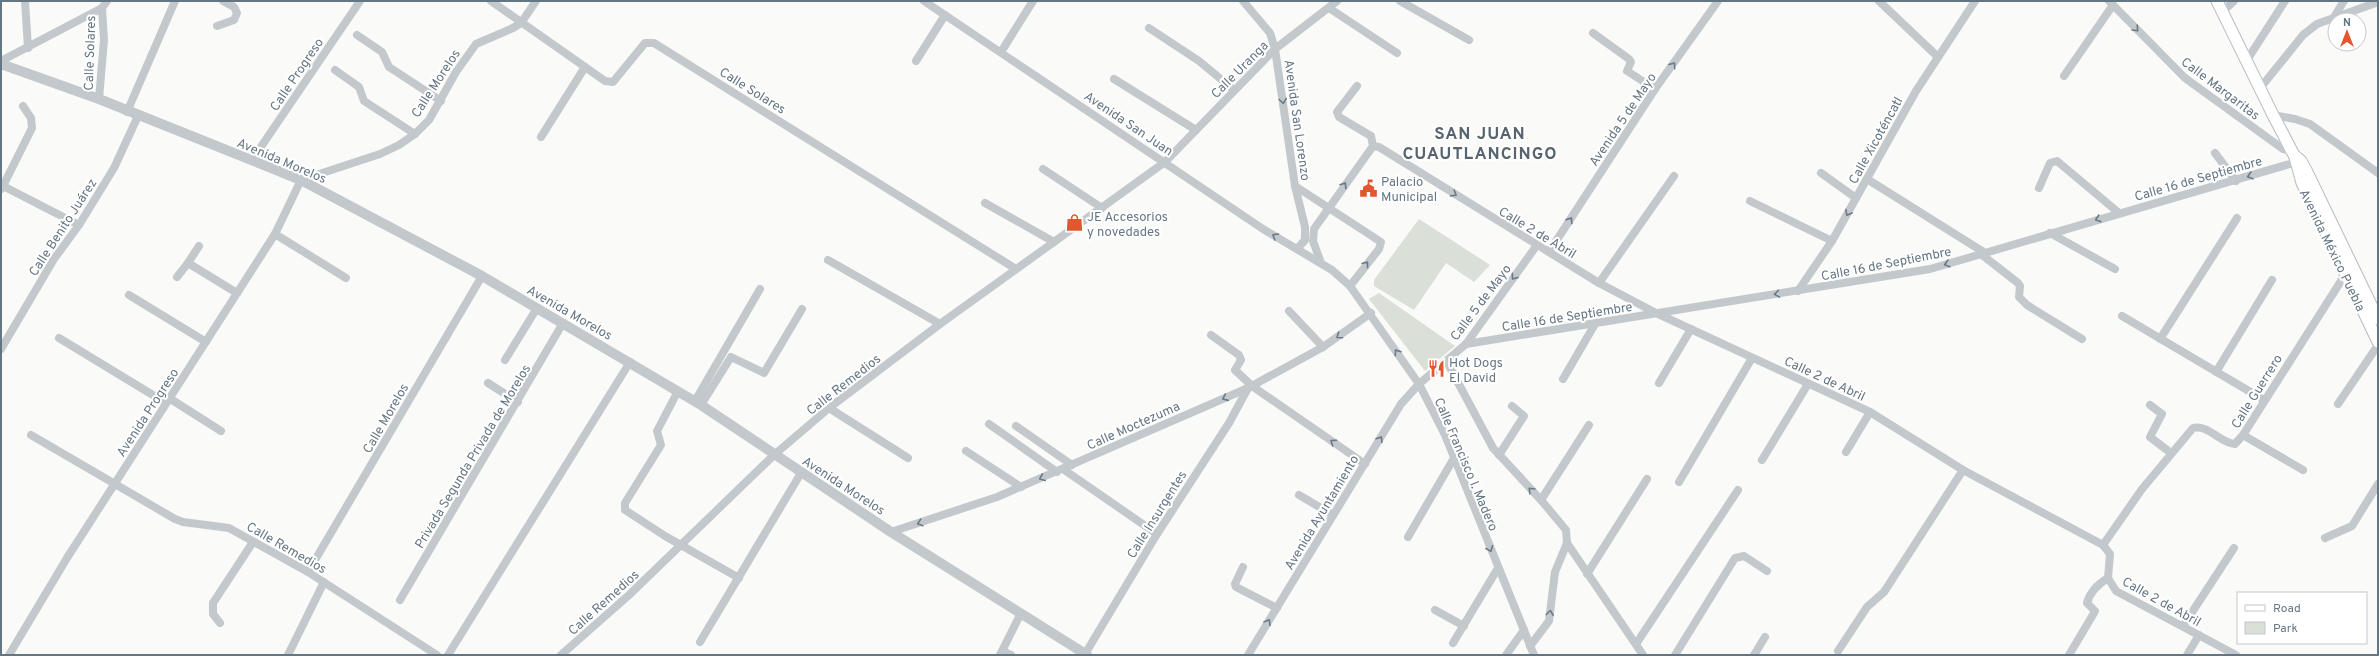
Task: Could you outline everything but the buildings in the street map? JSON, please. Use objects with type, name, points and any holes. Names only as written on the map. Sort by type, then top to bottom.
[{"type":"main road","name":"Avenida México Puebla","points":[[2217,1],[2261,87],[2273,115],[2296,157],[2348,270],[2378,344]]},
{"type":"main road","name":"Avenida México Puebla","points":[[2348,270],[2378,319]]},
{"type":"street","points":[[25,1],[28,48]]},
{"type":"street","points":[[127,112],[175,1]]},
{"type":"street","points":[[217,26],[234,20],[237,13],[234,7],[222,1]]},
{"type":"street","name":"Calle Progreso","points":[[252,160],[360,1]]},
{"type":"street","name":"Calle Solares","points":[[491,1],[605,81],[613,82],[646,43],[654,43],[1016,269]]},
{"type":"street","points":[[521,23],[536,1]]},
{"type":"street","name":"Avenida San Juan","points":[[924,1],[1263,229],[1321,263]]},
{"type":"street","points":[[1001,52],[1033,1]]},
{"type":"street","name":"Avenida San Lorenzo","points":[[1243,1],[1270,33],[1275,49],[1295,186],[1306,234],[1305,240],[1297,249]]},
{"type":"street","name":"Calle Uranga","points":[[1165,162],[1275,49],[1337,1]]},
{"type":"street","points":[[1400,1],[1469,40]]},
{"type":"street","name":"Avenida 5 de Mayo","points":[[1549,252],[1655,89],[1718,1]]},
{"type":"street","points":[[1879,1],[1938,57]]},
{"type":"street","name":"Calle Xicoténcatl","points":[[1798,291],[1832,241],[1938,57],[1975,1]]},
{"type":"street","points":[[2223,12],[2234,1]]},
{"type":"street","points":[[2247,60],[2285,1]]},
{"type":"street","points":[[2337,12],[2344,1]]},
{"type":"street","points":[[2349,12],[2378,2]]},
{"type":"street","points":[[2064,76],[2111,3]]},
{"type":"street","name":"Calle Margaritas","points":[[2111,3],[2186,78],[2296,157]]},
{"type":"street","name":"Calle Solares","points":[[1,62],[104,5],[104,40],[99,99]]},
{"type":"street","points":[[1329,8],[1397,53]]},
{"type":"street","points":[[916,61],[945,15]]},
{"type":"street","points":[[2261,87],[2303,34],[2317,24],[2327,20]]},
{"type":"street","name":"Calle Morelos","points":[[301,180],[380,154],[399,145],[415,134],[429,120],[456,72],[476,44],[521,23]]},
{"type":"street","points":[[1149,28],[1199,61],[1234,90]]},
{"type":"street","points":[[1593,33],[1629,59],[1631,62],[1627,71],[1655,89]]},
{"type":"street","points":[[357,35],[382,52],[389,67],[441,101]]},
{"type":"street","name":"Avenida Morelos","points":[[1,62],[99,99],[127,112],[301,180],[482,276],[698,403],[891,532],[1086,654]]},
{"type":"street","points":[[541,137],[585,67]]},
{"type":"street","points":[[335,70],[359,87],[364,101],[415,134]]},
{"type":"street","points":[[1114,79],[1196,130]]},
{"type":"street","points":[[1321,263],[1313,241],[1314,229],[1373,146],[1371,136],[1339,117],[1338,112],[1356,86]]},
{"type":"street","points":[[23,106],[31,118],[32,128],[2,187],[79,225]]},
{"type":"street","points":[[2273,115],[2295,119],[2310,124],[2378,173]]},
{"type":"street","name":"Calle Benito Juárez","points":[[1,349],[54,259],[79,225],[114,168],[138,116]]},
{"type":"street","name":"Calle 2 de Abril","points":[[1373,146],[1379,147],[1599,283],[1656,313],[1870,412],[1962,470],[2103,545],[2110,554],[2108,578],[2116,591],[2236,655]]},
{"type":"street","points":[[2215,153],[2236,180]]},
{"type":"street","name":"Calle 16 de Septiembre","points":[[1466,344],[1930,269],[2236,180],[2296,157]]},
{"type":"street","points":[[2039,188],[2050,163],[2057,161],[2119,213]]},
{"type":"street","name":"Calle Remedios","points":[[561,655],[619,604],[774,455],[829,408],[940,324],[1165,162]]},
{"type":"street","points":[[1043,168],[1102,208]]},
{"type":"street","points":[[1821,173],[1856,198]]},
{"type":"street","points":[[1599,283],[1674,176]]},
{"type":"street","points":[[1867,179],[1983,254],[2018,282],[2020,286],[2019,297],[2028,305],[2082,339]]},
{"type":"street","name":"Avenida Progreso","points":[[9,655],[115,483],[275,234],[301,180]]},
{"type":"street","points":[[1295,186],[1381,242],[1379,249],[1350,286]]},
{"type":"street","points":[[1750,201],[1832,241]]},
{"type":"street","points":[[985,203],[1054,242]]},
{"type":"street","points":[[2160,339],[2237,218]]},
{"type":"street","points":[[2050,233],[2115,269]]},
{"type":"street","points":[[275,234],[346,278]]},
{"type":"street","name":"Calle 5 de Mayo","points":[[1419,384],[1447,362],[1466,344],[1536,245]]},
{"type":"street","points":[[177,277],[199,246]]},
{"type":"street","points":[[828,260],[940,324]]},
{"type":"street","points":[[188,262],[238,293]]},
{"type":"street","name":"Calle Francisco I. Madero","points":[[1321,263],[1338,274],[1350,286],[1371,313],[1419,384],[1445,435],[1534,655]]},
{"type":"street","name":"Calle Guerrero","points":[[2103,545],[2142,489],[2193,428],[2203,428],[2227,444],[2235,444],[2243,435],[2348,270]]},
{"type":"street","name":"Calle Morelos","points":[[308,572],[482,276]]},
{"type":"street","points":[[2216,372],[2272,280]]},
{"type":"street","points":[[698,403],[760,289]]},
{"type":"street","points":[[129,295],[206,342]]},
{"type":"street","points":[[505,360],[537,308]]},
{"type":"street","points":[[698,403],[732,357],[764,373],[802,309]]},
{"type":"street","points":[[1289,310],[1323,347]]},
{"type":"street","name":"Calle Moctezuma","points":[[891,532],[974,506],[1250,387],[1323,347],[1371,313]]},
{"type":"street","points":[[2122,316],[2264,400]]},
{"type":"street","name":"Privada Segunda Privada de Morelos","points":[[400,600],[518,402],[563,323]]},
{"type":"street","points":[[1563,379],[1595,324]]},
{"type":"street","points":[[1659,383],[1691,329]]},
{"type":"street","points":[[1211,336],[1239,355],[1241,360],[1235,370],[1250,387],[1365,464]]},
{"type":"street","points":[[59,338],[222,431]]},
{"type":"street","points":[[2338,404],[2378,344]]},
{"type":"street","points":[[1679,482],[1752,358]]},
{"type":"street","points":[[448,655],[630,362]]},
{"type":"street","points":[[1447,362],[1482,431],[1499,455],[1563,524],[1567,537],[1555,572],[1549,621],[1530,646]]},
{"type":"street","points":[[488,383],[518,402]]},
{"type":"street","name":"Avenida Ayuntamiento","points":[[1248,655],[1401,404],[1419,384]]},
{"type":"street","points":[[1762,460],[1808,384]]},
{"type":"street","name":"Calle Insurgentes","points":[[1086,654],[1157,534],[1250,387]]},
{"type":"street","points":[[678,391],[657,431],[661,445],[625,505],[625,510],[739,578]]},
{"type":"street","points":[[2150,405],[2162,414],[2150,437],[2171,453]]},
{"type":"street","points":[[1499,455],[1524,416],[1512,406]]},
{"type":"street","points":[[829,408],[908,458]]},
{"type":"street","points":[[1846,452],[1870,412]]},
{"type":"street","points":[[988,424],[1157,534]]},
{"type":"street","points":[[1541,500],[1589,425]]},
{"type":"street","points":[[1016,426],[1072,465]]},
{"type":"street","name":"Calle Remedios","points":[[31,435],[175,519],[183,522],[229,528],[308,572],[438,655]]},
{"type":"street","points":[[2243,435],[2302,470]]},
{"type":"street","points":[[966,451],[1021,487]]},
{"type":"street","points":[[1408,537],[1454,458]]},
{"type":"street","points":[[1838,651],[1867,607],[1884,592],[1962,470]]},
{"type":"street","points":[[700,642],[801,473]]},
{"type":"street","points":[[1587,574],[1647,479]]},
{"type":"street","points":[[2325,538],[2352,526],[2378,484]]},
{"type":"street","points":[[1636,644],[1738,490]]},
{"type":"street","points":[[1298,495],[1333,515]]},
{"type":"street","points":[[220,623],[212,614],[213,603],[253,542]]},
{"type":"street","points":[[1566,543],[1643,655]]},
{"type":"street","points":[[2183,626],[2234,548]]},
{"type":"street","points":[[1675,655],[1735,558],[1744,556],[1767,571]]},
{"type":"street","points":[[1243,568],[1235,584],[1236,587],[1277,608]]},
{"type":"street","points":[[1453,644],[1498,568]]},
{"type":"street","points":[[2069,655],[2095,611],[2087,604],[2088,599],[2095,588],[2108,578]]},
{"type":"street","points":[[288,655],[324,582]]},
{"type":"street","points":[[1436,610],[1464,626]]},
{"type":"street","points":[[1011,655],[1001,653],[1021,613]]},
{"type":"street","points":[[1506,655],[1524,630]]},
{"type":"street","points":[[2188,655],[2199,635]]},
{"type":"street","points":[[1754,655],[1765,637]]},
{"type":"green space","points":[[1419,219],[1490,265],[1474,282],[1446,263],[1414,310],[1374,286],[1374,280]]},
{"type":"green space","points":[[1379,293],[1455,346],[1425,371],[1369,299]]},
{"type":"place","name":"Palacio Municipal","points":[[1368,188]]},
{"type":"place","name":"JE Accesorios y novedades","points":[[1074,223]]},
{"type":"place","name":"Hot Dogs El David","points":[[1436,369]]},
{"type":"district","name":"SAN JUAN CUAUTLANCINGO","points":[[1480,143]]}]
